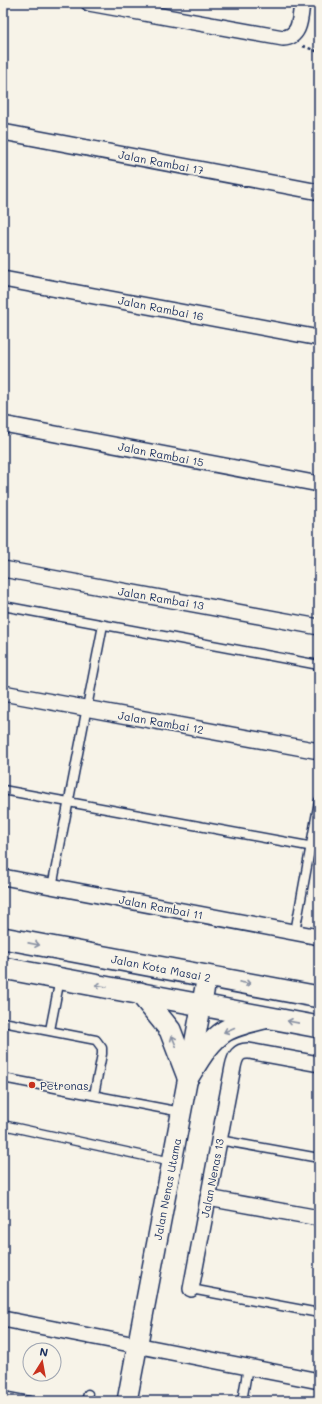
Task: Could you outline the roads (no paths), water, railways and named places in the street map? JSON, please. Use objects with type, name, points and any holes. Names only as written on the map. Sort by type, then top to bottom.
[{"type":"main road","name":"Jalan Kota Masai 2","points":[[3,938],[319,997]]},
{"type":"main road","points":[[3,968],[319,1027]]},
{"type":"main road","points":[[140,993],[170,1030],[188,1078]]},
{"type":"main road","points":[[188,1078],[206,1050],[216,1038],[226,1030],[266,1017]]},
{"type":"street","points":[[89,3],[288,38],[296,32],[302,3]]},
{"type":"street","name":"Jalan Rambai 17","points":[[3,132],[319,192]]},
{"type":"street","name":"Jalan Rambai 16","points":[[3,279],[319,338]]},
{"type":"street","name":"Jalan Rambai 15","points":[[3,424],[319,484]]},
{"type":"street","name":"Jalan Rambai 13","points":[[3,569],[319,627]]},
{"type":"street","name":"Jalan Rambai 12","points":[[3,693],[319,751]]},
{"type":"street","name":"Jalan Rambai 11","points":[[3,878],[319,937]]},
{"type":"street","name":"Jalan Nenas Utama","points":[[127,1401],[206,976]]},
{"type":"street","name":"Jalan Nenas 13","points":[[191,1289],[236,1056],[239,1052],[244,1050],[319,1064]]},
{"type":"street","points":[[208,1198],[319,1218]]},
{"type":"street","points":[[3,1319],[319,1381]]},
{"type":"lane","points":[[3,606],[319,665]]},
{"type":"lane","points":[[52,887],[103,625]]},
{"type":"lane","points":[[3,790],[315,847]]},
{"type":"lane","points":[[295,932],[315,847],[319,801]]},
{"type":"lane","points":[[50,1030],[60,979]]},
{"type":"lane","points":[[3,1022],[91,1038],[100,1044],[102,1054],[94,1096]]},
{"type":"lane","points":[[3,1078],[181,1112]]},
{"type":"lane","points":[[3,1125],[172,1162]]},
{"type":"lane","points":[[219,1140],[319,1158]]},
{"type":"lane","points":[[191,1289],[319,1313]]},
{"type":"lane","points":[[242,1401],[248,1367]]},
{"type":"lane","points":[[3,1396],[29,1401]]},
{"type":"place","name":"Petronas","points":[[32,1085]]}]
